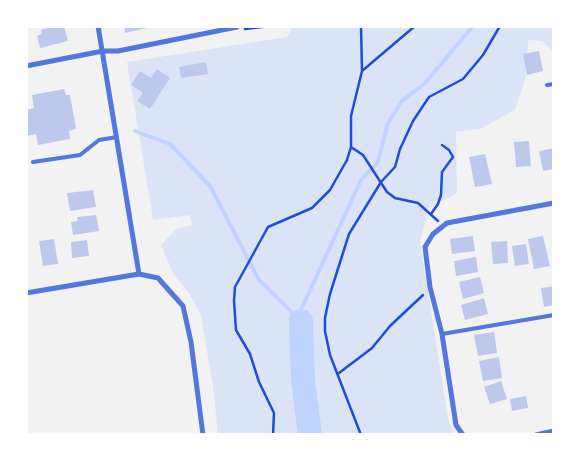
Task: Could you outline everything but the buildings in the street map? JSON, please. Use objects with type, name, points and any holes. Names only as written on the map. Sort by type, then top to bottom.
[{"type":"street","points":[[98,26],[139,274]]},
{"type":"street","points":[[26,66],[103,51],[118,51],[237,27]]},
{"type":"street","points":[[463,435],[456,425],[442,334],[430,287],[425,248],[433,234],[447,223],[554,203]]},
{"type":"street","points":[[26,293],[139,274],[158,278],[183,306],[191,342],[203,435]]},
{"type":"street","points":[[536,435],[554,432]]},
{"type":"lane","points":[[547,85],[554,84]]},
{"type":"lane","points":[[33,162],[80,155],[99,140],[117,137]]},
{"type":"lane","points":[[442,334],[554,315]]},
{"type":"path","points":[[237,27],[247,29],[271,26]]},
{"type":"path","points":[[273,435],[274,413],[259,382],[250,354],[236,330],[234,310],[236,287],[268,227],[312,208],[338,178],[351,148],[351,116],[362,71],[361,26]]},
{"type":"path","points":[[362,71],[415,26]]},
{"type":"path","points":[[362,435],[330,356],[324,331],[325,318],[349,234],[381,182],[396,167],[400,149],[412,121],[429,97],[463,79],[483,56],[500,26]]},
{"type":"path","points":[[431,214],[438,204],[441,195],[442,172],[453,157],[449,150],[442,145]]},
{"type":"path","points":[[351,148],[363,155],[386,192],[395,198],[418,203],[443,226]]},
{"type":"path","points":[[338,373],[372,348],[390,326],[430,287]]},
{"type":"shaded area","points":[[293,26],[554,26],[554,52],[542,41],[528,40],[527,73],[515,110],[480,129],[456,132],[457,193],[428,209],[420,243],[448,418],[454,435],[218,435],[213,387],[201,316],[190,295],[173,273],[161,245],[176,229],[192,225],[190,215],[153,220],[127,62],[287,37]]},
{"type":"waterway","points":[[301,321],[301,310],[361,180],[378,162],[388,123],[402,101],[425,83],[473,26]]},
{"type":"waterway","points":[[135,131],[170,144],[210,186],[259,280],[301,321]]},
{"type":"waterway","points":[[301,321],[303,381],[310,435]]}]
